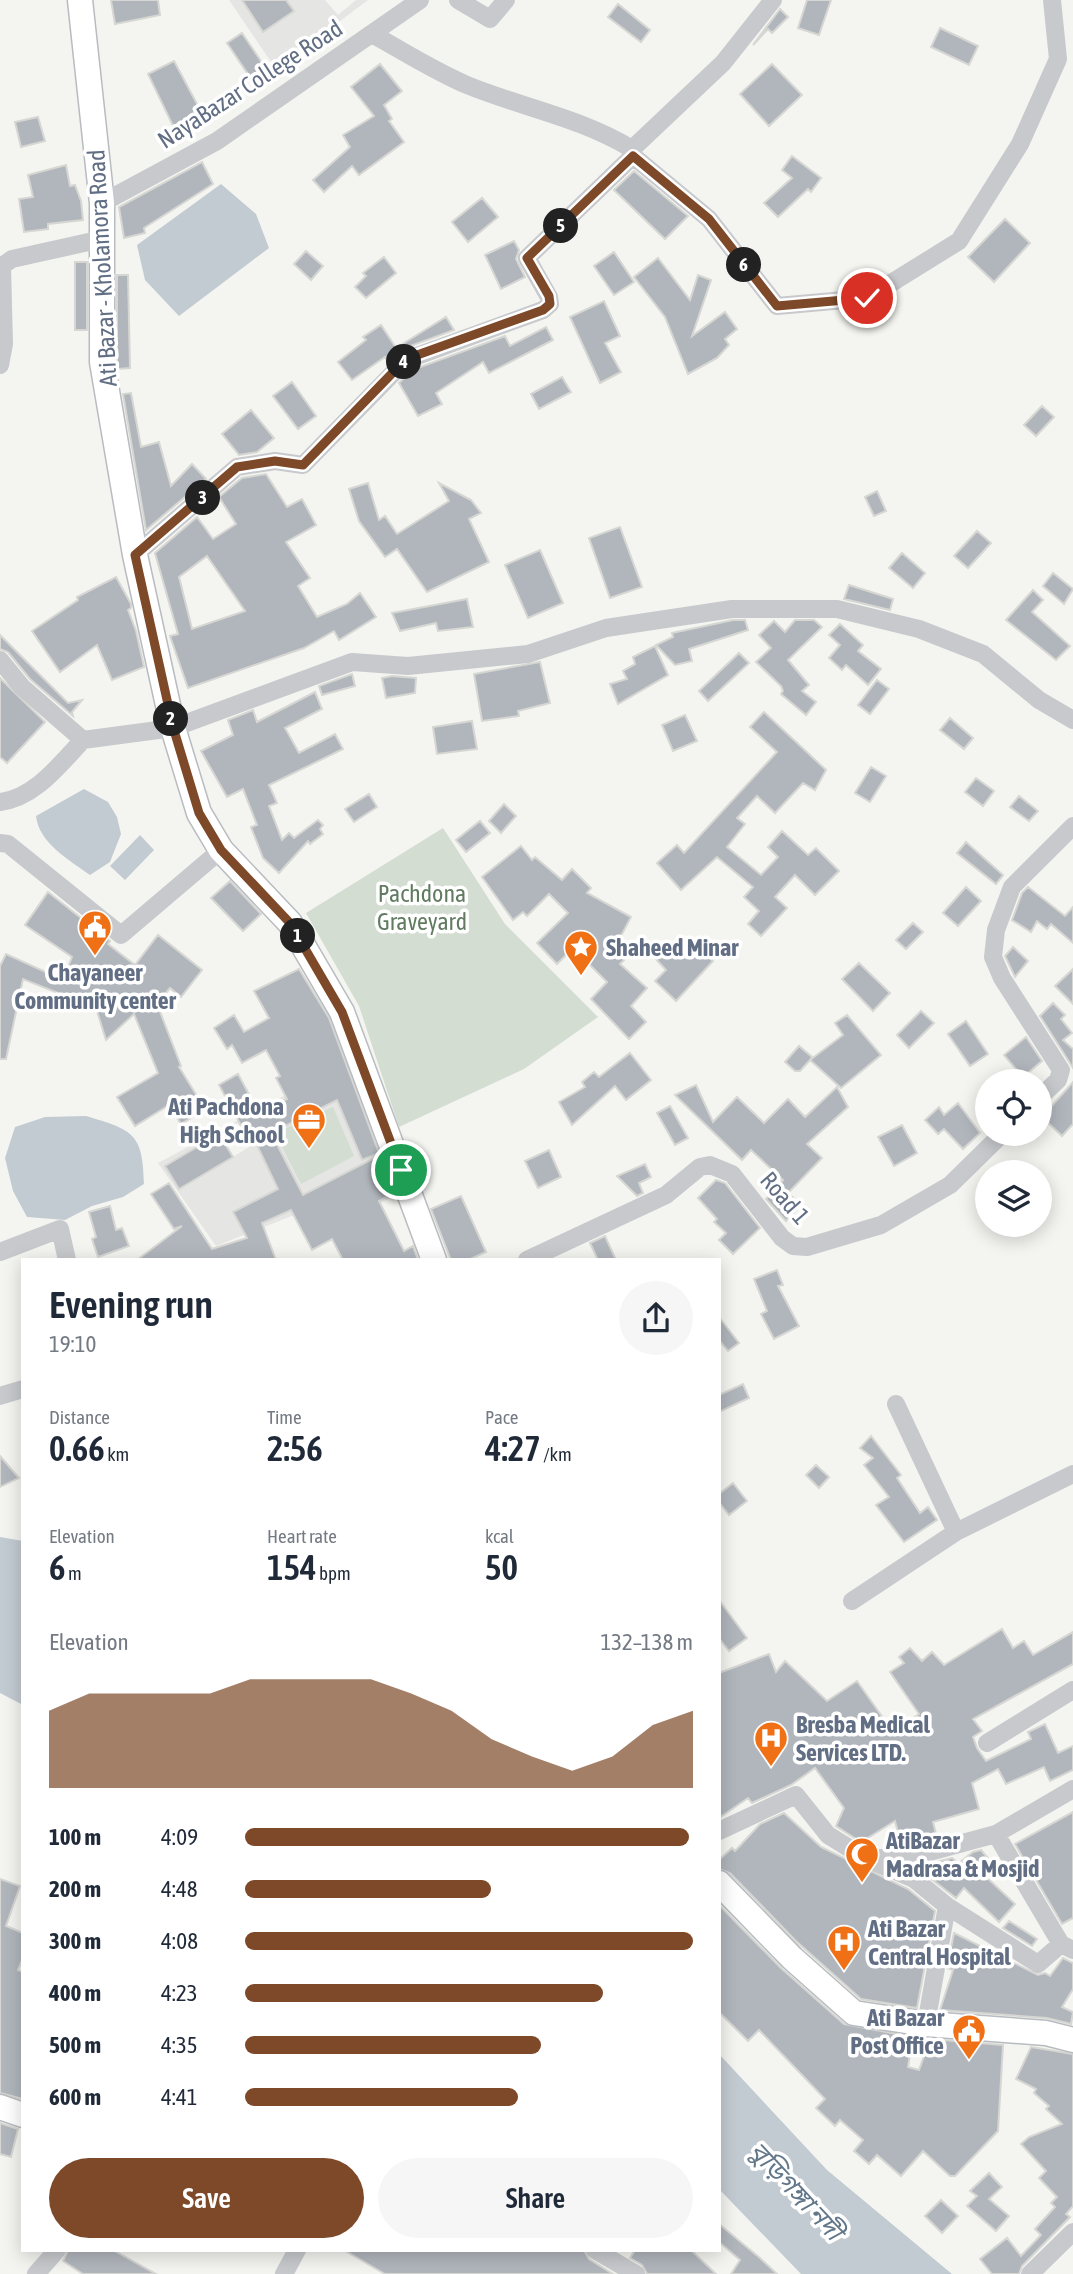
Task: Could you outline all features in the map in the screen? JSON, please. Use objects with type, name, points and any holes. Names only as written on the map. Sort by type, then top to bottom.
[{"type":"main road","name":"Ati Bazar - Kholamora Road","points":[[80,0],[102,202],[102,362],[135,555],[173,727],[199,813],[221,850],[290,923],[342,1012],[433,1258]]},
{"type":"main road","points":[[721,1886],[792,1958],[854,2013],[926,2024],[1046,2033],[1073,2040]]},
{"type":"main road","points":[[0,2107],[21,2114]]},
{"type":"street","name":"NayaBazar College Road","points":[[102,202],[217,141],[420,0]]},
{"type":"street","points":[[458,0],[490,19],[506,0]]},
{"type":"street","points":[[135,555],[237,467],[275,461],[303,465],[406,359],[543,310],[550,304],[549,296],[527,258],[723,63],[774,0]]},
{"type":"street","points":[[372,34],[464,84],[507,100],[550,111],[605,133],[709,219],[777,306],[867,298],[959,241],[1020,144],[1058,59],[1052,0]]},
{"type":"street","points":[[0,365],[4,344],[2,265],[12,258],[102,239]]},
{"type":"street","points":[[0,802],[26,793],[42,782],[83,740],[173,727],[352,662],[408,666],[528,654],[606,628],[732,609],[837,610],[919,629],[982,654],[1039,700],[1073,720]]},
{"type":"street","points":[[0,660],[22,687],[83,740]]},
{"type":"street","points":[[1052,1086],[1058,1080],[1061,1070],[1002,978],[993,957],[996,930],[1012,887],[1073,826]]},
{"type":"street","points":[[0,843],[8,844],[121,934],[221,850]]},
{"type":"street","name":"Road 1","points":[[531,1258],[666,1195],[700,1167],[710,1165],[732,1174],[782,1238],[793,1246],[807,1247],[881,1225],[950,1185],[990,1146]]},
{"type":"street","points":[[0,1252],[60,1229],[67,1258]]},
{"type":"street","points":[[0,1396],[21,1390]]},
{"type":"street","points":[[896,1404],[956,1532]]},
{"type":"street","points":[[852,1601],[956,1532],[1073,1474]]},
{"type":"street","points":[[988,1743],[1073,1690]]},
{"type":"street","points":[[866,1858],[907,1858],[996,1834],[1073,1789]]},
{"type":"street","points":[[721,1830],[796,1796],[828,1835],[866,1858],[914,1879],[947,1906],[1038,1964],[1067,1947],[996,1834]]},
{"type":"street","points":[[926,2024],[947,1906]]},
{"type":"street","points":[[1030,2274],[1073,2232]]},
{"type":"street","points":[[36,2274],[55,2252]]},
{"type":"street","points":[[284,2274],[297,2252]]},
{"type":"street","points":[[598,2252],[636,2274]]},
{"type":"shaded area","points":[[229,0],[242,0],[264,31],[293,10],[286,0],[325,0],[338,15],[356,0],[368,0],[276,69]]},
{"type":"shaded area","points":[[351,1060],[390,1152],[378,1158],[398,1194],[328,1231],[314,1207],[216,1246],[158,1163]],"holes":[[[351,1067],[362,1087],[271,1133],[306,1201],[289,1209],[244,1120]],[[364,1094],[387,1150],[362,1160],[339,1105]],[[238,1123],[251,1146],[179,1189],[165,1166]],[[374,1158],[392,1194],[337,1223],[310,1192]],[[273,1191],[284,1211],[234,1212]]]},
{"type":"green space","name":"Pachdona Graveyard","points":[[443,828],[505,924],[598,1017],[524,1069],[399,1127],[359,1006],[306,913]]},
{"type":"green space","points":[[333,1107],[354,1156],[301,1184],[275,1133]]},
{"type":"water","points":[[221,184],[256,214],[269,248],[179,316],[145,280],[137,245]]},
{"type":"water","points":[[84,789],[108,802],[117,817],[121,834],[110,862],[90,875],[49,843],[38,826],[36,816]]},
{"type":"water","points":[[140,835],[154,850],[125,880],[110,866]]},
{"type":"water","points":[[86,1116],[115,1125],[132,1136],[141,1154],[144,1184],[123,1197],[92,1206],[65,1220],[27,1217],[13,1191],[5,1158],[15,1127],[45,1117]]},
{"type":"water","points":[[0,1537],[21,1541],[21,1704],[0,1693]]},
{"type":"water","name":"বুড়িগঙ্গা নদী","points":[[721,2056],[827,2170],[952,2274],[801,2274],[721,2191]]},
{"type":"building","points":[[111,0],[158,0],[160,15],[115,24]]},
{"type":"building","points":[[242,0],[286,0],[294,11],[263,32]]},
{"type":"building","points":[[807,0],[831,0],[819,35],[798,28]]},
{"type":"building","points":[[618,4],[650,30],[641,42],[608,17]]},
{"type":"building","points":[[780,9],[788,17],[772,33],[768,29],[753,45]]},
{"type":"building","points":[[940,28],[978,46],[969,65],[931,47]]},
{"type":"building","points":[[242,33],[269,73],[254,83],[227,43]]},
{"type":"building","points":[[174,61],[204,117],[176,132],[148,74]]},
{"type":"building","points":[[380,64],[402,91],[384,105],[392,119],[389,121],[404,142],[359,175],[352,166],[324,192],[313,180],[350,147],[343,135],[374,116],[351,87]]},
{"type":"building","points":[[772,64],[802,95],[769,126],[740,94]]},
{"type":"building","points":[[38,117],[45,141],[21,147],[15,122]]},
{"type":"building","points":[[792,156],[821,178],[811,192],[808,189],[778,217],[764,203],[792,178],[782,170]]},
{"type":"building","points":[[202,162],[213,184],[144,228],[145,233],[124,238],[119,207]]},
{"type":"building","points":[[66,165],[70,186],[75,185],[81,201],[83,220],[48,224],[48,229],[24,232],[19,199],[33,197],[28,175]]},
{"type":"building","points":[[634,171],[688,216],[665,239],[614,190]]},
{"type":"building","points":[[482,198],[498,217],[468,242],[452,222]]},
{"type":"building","points":[[1005,219],[1030,243],[994,282],[968,257]]},
{"type":"building","points":[[514,241],[519,250],[516,259],[525,277],[501,289],[485,255]]},
{"type":"building","points":[[306,251],[323,266],[311,280],[294,264]]},
{"type":"building","points":[[614,252],[634,282],[614,295],[594,266]]},
{"type":"building","points":[[384,257],[396,273],[366,298],[355,287],[366,276],[363,273]]},
{"type":"building","points":[[658,258],[690,300],[698,275],[711,280],[692,336],[725,312],[737,329],[725,339],[729,345],[717,358],[688,374],[665,317],[634,277]]},
{"type":"building","points":[[75,262],[87,262],[87,330],[75,330]]},
{"type":"building","points":[[117,275],[128,275],[130,368],[118,369],[117,361]]},
{"type":"building","points":[[604,301],[620,336],[605,343],[621,372],[600,383],[570,317]]},
{"type":"building","points":[[446,317],[454,330],[402,349],[388,362],[385,357],[352,380],[338,362],[366,340],[363,337],[381,325],[396,348]]},
{"type":"building","points":[[546,327],[553,340],[489,373],[483,362],[436,393],[442,404],[418,416],[399,383],[412,370],[505,336],[510,346]]},
{"type":"building","points":[[562,377],[571,392],[539,409],[531,394]]},
{"type":"building","points":[[292,382],[316,416],[298,429],[273,396]]},
{"type":"building","points":[[131,393],[141,447],[159,442],[171,486],[192,464],[206,479],[146,530],[123,394]]},
{"type":"building","points":[[1042,406],[1054,417],[1036,436],[1024,425]]},
{"type":"building","points":[[251,410],[274,438],[257,452],[239,455],[222,434]]},
{"type":"building","points":[[266,474],[287,507],[302,499],[316,525],[286,542],[310,578],[298,586],[317,617],[347,604],[360,593],[376,617],[339,640],[334,631],[304,648],[188,688],[170,636],[178,634],[155,553],[197,517],[213,539],[236,524],[219,497],[242,478]],"holes":[[[207,556],[245,611],[192,629],[179,577]]]},
{"type":"building","points":[[368,483],[379,520],[385,516],[397,534],[449,501],[439,483],[471,500],[481,513],[469,519],[489,562],[427,592],[397,549],[385,557],[359,521],[349,489]]},
{"type":"building","points":[[877,491],[886,511],[874,516],[865,497]]},
{"type":"building","points":[[620,527],[642,587],[610,598],[589,538]]},
{"type":"building","points":[[977,531],[991,543],[968,568],[954,556]]},
{"type":"building","points":[[540,550],[563,603],[528,618],[505,565]]},
{"type":"building","points":[[902,553],[925,573],[913,588],[889,568]]},
{"type":"building","points":[[1053,573],[1073,589],[1064,604],[1043,586]]},
{"type":"building","points":[[116,577],[131,604],[128,610],[144,667],[112,680],[97,645],[60,672],[32,631],[78,600],[77,597]]},
{"type":"building","points":[[849,585],[893,599],[890,610],[844,599]]},
{"type":"building","points":[[1033,590],[1043,600],[1032,612],[1070,646],[1056,660],[1006,620]]},
{"type":"building","points":[[467,599],[473,627],[438,631],[436,623],[400,631],[392,613]]},
{"type":"building","points":[[733,620],[745,620],[748,630],[689,649],[692,661],[675,665],[656,645],[673,637],[672,633]]},
{"type":"building","points":[[795,620],[814,620],[822,627],[788,660],[809,685],[802,691],[816,702],[806,715],[781,694],[781,686],[756,662],[771,648],[759,635],[774,621],[785,632]]},
{"type":"building","points":[[840,624],[863,645],[858,651],[881,669],[868,685],[846,665],[842,670],[829,658],[840,645],[829,635]]},
{"type":"building","points":[[0,635],[68,703],[82,700],[72,712],[73,716],[30,679],[8,652],[0,649]]},
{"type":"building","points":[[655,646],[668,675],[618,704],[610,684],[627,679],[623,671],[635,664],[633,657]]},
{"type":"building","points":[[739,653],[749,663],[708,701],[699,691]]},
{"type":"building","points":[[540,662],[550,703],[518,711],[519,716],[482,721],[474,674]]},
{"type":"building","points":[[352,674],[355,686],[322,695],[319,686]]},
{"type":"building","points":[[0,678],[45,722],[7,763],[0,757]]},
{"type":"building","points":[[382,678],[416,678],[415,693],[386,698]]},
{"type":"building","points":[[877,680],[889,689],[870,714],[858,705]]},
{"type":"building","points":[[315,692],[322,709],[285,728],[299,753],[335,734],[343,749],[269,785],[277,803],[269,806],[282,840],[289,833],[294,838],[318,820],[323,825],[320,829],[323,834],[310,844],[308,841],[279,873],[263,858],[251,827],[257,825],[243,789],[227,797],[201,751],[233,735],[228,720],[253,710],[257,722]]},
{"type":"building","points":[[764,712],[826,770],[815,790],[803,783],[775,813],[757,796],[737,818],[745,824],[727,847],[761,875],[778,857],[768,847],[782,831],[808,855],[816,848],[839,871],[815,895],[795,875],[775,897],[787,908],[761,936],[748,924],[759,911],[744,897],[753,887],[717,857],[681,890],[657,863],[677,845],[684,853],[777,752],[750,727]]},
{"type":"building","points":[[685,715],[697,741],[673,751],[662,725]]},
{"type":"building","points":[[950,718],[973,738],[964,749],[940,730]]},
{"type":"building","points":[[472,721],[477,749],[437,754],[433,727]]},
{"type":"building","points":[[871,767],[886,776],[870,802],[855,793]]},
{"type":"building","points":[[976,778],[994,791],[983,806],[965,792]]},
{"type":"building","points":[[369,794],[377,807],[354,822],[345,809]]},
{"type":"building","points":[[1019,796],[1038,811],[1029,821],[1010,807]]},
{"type":"building","points":[[504,804],[516,816],[501,833],[489,821]]},
{"type":"building","points":[[480,821],[490,833],[466,852],[456,840]]},
{"type":"building","points":[[966,842],[1003,875],[996,884],[957,853]]},
{"type":"building","points":[[521,846],[532,860],[535,857],[562,880],[572,869],[591,888],[587,893],[631,917],[614,949],[624,960],[620,964],[647,988],[631,1006],[646,1022],[629,1039],[591,999],[607,982],[573,948],[557,964],[537,943],[568,913],[549,894],[527,916],[523,912],[513,920],[482,877]]},
{"type":"building","points":[[230,881],[261,914],[243,931],[211,898]]},
{"type":"building","points":[[966,887],[981,901],[958,926],[943,913]]},
{"type":"building","points":[[1028,887],[1065,916],[1073,907],[1073,943],[1051,924],[1047,929],[1037,921],[1031,932],[1012,920],[1022,893]]},
{"type":"building","points":[[48,892],[110,941],[108,944],[135,965],[158,935],[202,970],[181,997],[170,988],[157,1004],[181,1066],[179,1067],[205,1109],[181,1124],[169,1105],[135,1126],[117,1097],[158,1073],[134,1014],[106,1040],[96,1008],[23,979],[6,1059],[0,1059],[0,966],[6,954],[63,980],[72,957],[25,925]]},
{"type":"building","points":[[913,923],[923,932],[906,949],[896,940]]},
{"type":"building","points":[[669,942],[686,958],[698,946],[713,961],[676,1001],[655,981],[666,970],[654,957]]},
{"type":"building","points":[[1013,947],[1028,961],[1015,977],[1005,956]]},
{"type":"building","points":[[859,963],[890,993],[873,1011],[842,979]]},
{"type":"building","points":[[299,969],[329,1018],[379,1153],[362,1160],[337,1100],[271,1133],[303,1195],[374,1158],[392,1194],[379,1201],[404,1251],[413,1246],[417,1258],[342,1258],[332,1239],[312,1250],[291,1210],[262,1223],[275,1258],[140,1258],[182,1226],[174,1229],[151,1194],[169,1183],[212,1249],[247,1238],[233,1212],[278,1189],[256,1143],[252,1146],[219,1085],[238,1074],[259,1113],[287,1099],[276,1078],[280,1076],[266,1050],[242,1063],[232,1045],[227,1049],[214,1028],[234,1015],[244,1032],[269,1018],[254,991]]},
{"type":"building","points":[[1073,969],[1073,1004],[1055,986]]},
{"type":"building","points":[[1053,1003],[1065,1015],[1061,1019],[1072,1033],[1063,1040],[1073,1049],[1073,1068],[1040,1016]]},
{"type":"building","points":[[921,1011],[934,1023],[909,1048],[897,1035]]},
{"type":"building","points":[[847,1015],[881,1055],[841,1088],[810,1060],[843,1035],[835,1023]]},
{"type":"building","points":[[966,1021],[988,1054],[970,1066],[948,1034]]},
{"type":"building","points":[[1026,1037],[1042,1061],[1032,1069],[1016,1069],[1004,1055]]},
{"type":"building","points":[[799,1046],[812,1057],[800,1071],[795,1071],[785,1062]]},
{"type":"building","points":[[630,1053],[651,1080],[626,1100],[615,1086],[572,1125],[559,1102],[585,1087],[582,1082],[594,1072],[599,1077]]},
{"type":"building","points":[[1073,1082],[1073,1124],[1062,1136],[1052,1126],[1052,1106]]},
{"type":"building","points":[[696,1085],[713,1122],[737,1097],[764,1123],[788,1099],[805,1117],[837,1087],[848,1107],[807,1144],[822,1158],[788,1193],[801,1205],[786,1221],[766,1199],[783,1180],[751,1150],[742,1160],[675,1095]]},
{"type":"building","points":[[958,1103],[975,1126],[975,1138],[963,1149],[944,1129],[938,1134],[925,1120],[939,1107],[944,1115]]},
{"type":"building","points":[[670,1106],[688,1138],[675,1145],[657,1113]]},
{"type":"building","points":[[902,1125],[917,1153],[894,1166],[878,1137]]},
{"type":"building","points":[[219,1134],[233,1157],[179,1189],[165,1166]]},
{"type":"building","points":[[549,1150],[561,1177],[538,1188],[525,1161]]},
{"type":"building","points":[[645,1164],[651,1177],[639,1183],[643,1193],[637,1196],[617,1176]]},
{"type":"building","points":[[716,1180],[725,1183],[760,1228],[733,1254],[719,1240],[726,1233],[714,1222],[717,1219],[698,1198]]},
{"type":"building","points":[[461,1196],[486,1252],[472,1258],[450,1258],[431,1209]]},
{"type":"building","points":[[110,1206],[116,1230],[122,1228],[129,1246],[98,1257],[92,1239],[96,1237],[89,1212]]},
{"type":"building","points":[[605,1236],[615,1258],[597,1258],[590,1243]]},
{"type":"building","points":[[777,1270],[783,1285],[778,1286],[799,1326],[774,1339],[761,1314],[767,1311],[754,1279]]},
{"type":"building","points":[[721,1320],[739,1343],[728,1351],[721,1342]]},
{"type":"building","points":[[743,1384],[749,1398],[721,1411],[721,1394]]},
{"type":"building","points":[[871,1436],[901,1475],[897,1478],[920,1513],[928,1507],[937,1520],[904,1542],[876,1505],[889,1497],[864,1465],[873,1458],[860,1448]]},
{"type":"building","points":[[0,1456],[19,1478],[0,1487]]},
{"type":"building","points":[[816,1465],[829,1477],[819,1488],[806,1475]]},
{"type":"building","points":[[733,1483],[747,1501],[729,1515],[721,1505],[721,1492]]},
{"type":"building","points":[[721,1603],[747,1638],[729,1651],[721,1641]]},
{"type":"building","points":[[1002,1629],[1013,1648],[1024,1641],[1033,1655],[1073,1632],[1073,1664],[973,1719],[982,1731],[973,1737],[986,1761],[1031,1739],[1028,1732],[1045,1724],[1058,1753],[1073,1746],[1073,1770],[1050,1781],[1044,1767],[1006,1784],[998,1769],[972,1783],[979,1809],[933,1822],[937,1838],[905,1847],[902,1847],[895,1821],[861,1842],[836,1826],[844,1808],[815,1768],[791,1785],[752,1803],[748,1798],[721,1817],[721,1672],[769,1654],[776,1672],[785,1661],[827,1701],[857,1681],[893,1732],[919,1714],[890,1672],[904,1663],[899,1657],[910,1648],[922,1661],[932,1652],[944,1665]]},
{"type":"building","points":[[1073,1812],[1073,1918],[1062,1924],[1015,1844]]},
{"type":"building","points":[[784,1813],[821,1847],[908,1889],[935,1911],[917,2008],[861,1999],[796,1941],[730,1873],[721,1870],[721,1858],[732,1848],[735,1851],[760,1824]]},
{"type":"building","points":[[981,1850],[993,1864],[982,1873],[1015,1904],[999,1922],[964,1888],[956,1898],[916,1867],[952,1858],[959,1863],[973,1852]]},
{"type":"building","points":[[0,1879],[20,1886],[6,1926],[21,1932],[21,1963],[18,1970],[21,1971],[21,2098],[0,2093]]},
{"type":"building","points":[[721,1907],[781,1968],[844,2024],[913,2037],[908,2067],[919,2070],[930,2039],[1003,2045],[998,2131],[955,2176],[950,2176],[923,2151],[901,2176],[877,2155],[869,2164],[854,2151],[863,2140],[840,2120],[835,2126],[816,2108],[825,2099],[759,2030],[748,2041],[721,2014]]},
{"type":"building","points":[[1009,1921],[1037,1939],[1032,1946],[1003,1928]]},
{"type":"building","points":[[954,1933],[1038,1975],[1045,1973],[1050,1976],[1063,1958],[1073,1963],[1073,1989],[1062,2007],[1073,2012],[1071,2024],[1047,2018],[940,2010],[953,1970],[947,1968]]},
{"type":"building","points":[[1031,2047],[1073,2054],[1073,2206],[1066,2214],[1070,2217],[1022,2266],[1019,2274],[992,2274],[980,2259],[1007,2238],[1021,2256],[1041,2235],[1035,2229],[1055,2207],[1051,2203],[1057,2197],[1039,2178],[1046,2171],[1021,2144],[1029,2137],[1062,2124],[1046,2109],[1049,2106],[1034,2093],[1036,2089],[1016,2079]]},
{"type":"building","points":[[0,2123],[18,2129],[11,2157],[0,2154]]},
{"type":"building","points":[[989,2173],[1002,2187],[989,2199],[1009,2216],[996,2231],[967,2206],[977,2196],[970,2191]]},
{"type":"building","points":[[941,2200],[958,2216],[942,2233],[925,2216]]},
{"type":"building","points":[[721,2226],[777,2274],[731,2274],[740,2260],[721,2244]]},
{"type":"building","points":[[67,2252],[117,2252],[156,2274],[83,2274],[63,2261]]},
{"type":"building","points":[[347,2252],[585,2252],[589,2259],[613,2274],[385,2274]]},
{"type":"building","points":[[634,2252],[693,2252],[716,2274],[647,2274],[642,2265],[630,2258]]},
{"type":"place","name":"Chayaneer Community center","points":[[95,957]]},
{"type":"place","name":"Shaheed Minar","points":[[581,977]]},
{"type":"place","name":"Ati Pachdona High School","points":[[309,1150]]},
{"type":"place","name":"Bresba Medical Services LTD.","points":[[771,1768]]},
{"type":"place","name":"AtiBazar Madrasa & Mosjid","points":[[862,1884]]},
{"type":"place","name":"Ati Bazar Central Hospital","points":[[844,1972]]},
{"type":"place","name":"Ati Bazar Post Office","points":[[969,2061]]},
{"type":"route","points":[[401,1170],[342,1012],[290,923],[221,850],[199,813],[173,727],[135,555],[178,522],[237,467],[275,461],[303,465],[406,359],[543,310],[550,304],[549,296],[527,258],[633,156],[709,219],[777,306],[867,298]]}]
